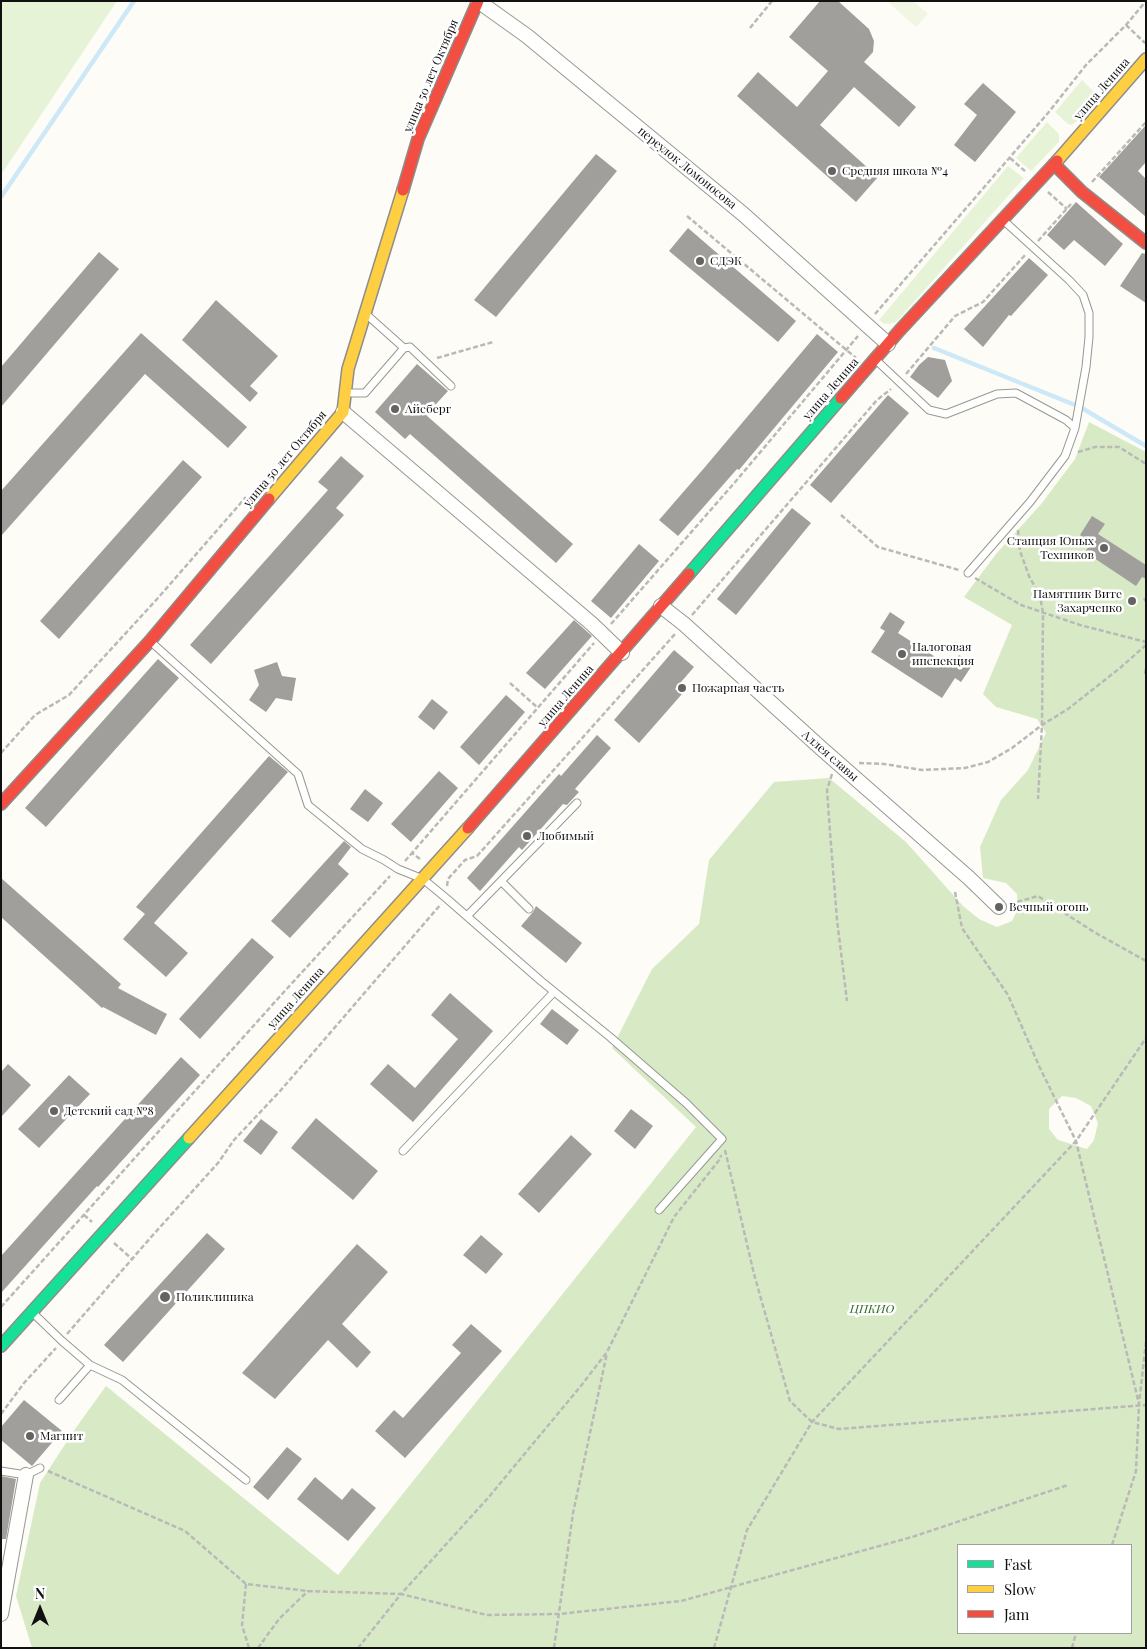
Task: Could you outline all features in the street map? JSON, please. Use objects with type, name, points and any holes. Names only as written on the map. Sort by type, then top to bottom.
[{"type":"street","name":"улица 50 лет Октября","points":[[1,804],[150,641],[343,412],[348,369],[418,140],[478,1]]},
{"type":"street","name":"переулок Ломоносова","points":[[478,1],[527,36],[743,214],[888,344]]},
{"type":"street","name":"улица Ленина","points":[[1,1346],[433,868],[622,653],[888,344],[1054,164],[1146,59]]},
{"type":"street","points":[[1054,164],[1082,192],[1132,234],[1146,243]]},
{"type":"street","points":[[343,412],[622,653]]},
{"type":"street","name":"Аллея славы","points":[[661,606],[684,624],[841,766],[969,878],[999,907]]},
{"type":"street","points":[[1,1614],[26,1475]]},
{"type":"lane","points":[[968,573],[1018,516],[1065,456],[1075,428],[1086,367],[1089,313],[1083,294],[1003,219]]},
{"type":"lane","points":[[365,313],[404,348]]},
{"type":"lane","points":[[345,393],[365,393],[404,348],[410,347],[451,386]]},
{"type":"lane","points":[[875,360],[929,410],[946,414],[998,394],[1016,393],[1066,420],[1075,428]]},
{"type":"lane","points":[[150,641],[298,774],[308,805],[362,849],[398,869],[423,879],[554,992],[617,1043],[686,1103],[722,1139],[660,1210]]},
{"type":"lane","points":[[467,916],[577,802]]},
{"type":"lane","points":[[501,881],[529,909]]},
{"type":"lane","points":[[403,1151],[554,992]]},
{"type":"lane","points":[[32,1312],[90,1365],[122,1380],[246,1480]]},
{"type":"lane","points":[[59,1400],[90,1365]]},
{"type":"lane","points":[[1,1471],[26,1475],[40,1468]]},
{"type":"path","points":[[750,28],[772,1]]},
{"type":"path","points":[[1126,25],[1146,44]]},
{"type":"path","points":[[687,216],[867,369]]},
{"type":"path","points":[[426,362],[494,342]]},
{"type":"path","points":[[885,384],[891,389]]},
{"type":"path","points":[[1065,456],[1094,447],[1119,447],[1146,464]]},
{"type":"path","points":[[1,753],[34,715],[69,695],[152,605],[246,497]]},
{"type":"path","points":[[841,516],[878,547],[968,573],[1021,605],[1080,625],[1146,644]]},
{"type":"path","points":[[1018,516],[1020,551],[1029,576],[1040,596],[1043,613],[1042,726],[1038,799]]},
{"type":"path","points":[[433,868],[412,853],[602,634]]},
{"type":"path","points":[[847,1001],[837,920],[827,790],[832,772],[841,766],[858,763],[884,764],[922,770],[965,768],[988,762],[1012,748],[1075,703],[1120,668],[1146,644]]},
{"type":"path","points":[[1145,674],[1146,668]]},
{"type":"path","points":[[510,683],[538,708]]},
{"type":"path","points":[[1,1307],[283,993],[398,869]]},
{"type":"path","points":[[955,892],[962,928],[1008,995],[1076,1141],[1139,1404]]},
{"type":"path","points":[[999,907],[1038,896],[1094,932],[1146,961]]},
{"type":"path","points":[[714,1648],[729,1588],[747,1530],[812,1422],[1076,1141],[1146,1038]]},
{"type":"path","points":[[358,1648],[400,1594],[488,1498],[607,1352],[674,1217],[720,1159],[722,1139]]},
{"type":"path","points":[[722,1139],[754,1274],[790,1401],[812,1422],[839,1429],[1139,1404],[1146,1405]]},
{"type":"path","points":[[1112,1544],[1136,1471],[1139,1404],[1146,1342]]},
{"type":"path","points":[[554,1648],[573,1512],[607,1352]]},
{"type":"path","points":[[40,1468],[185,1531],[246,1584],[308,1591],[400,1594],[487,1615],[559,1614],[681,1601],[912,1537],[1068,1485]]},
{"type":"path","points":[[246,1584],[242,1625],[249,1648]]},
{"type":"path","points":[[258,1648],[279,1618],[308,1591]]},
{"type":"path","points":[[1072,1648],[1076,1634]]},
{"type":"green space","points":[[1,1],[117,1],[1,175]]},
{"type":"green space","points":[[891,1],[913,1],[928,14],[916,27],[889,3]]},
{"type":"green space","points":[[1082,80],[1094,92],[1088,109],[1072,125],[1068,124],[1055,112]]},
{"type":"green space","points":[[1047,122],[1059,134],[1059,142],[1031,171],[1016,158]]},
{"type":"green space","points":[[1008,166],[1024,178],[896,322],[889,324],[879,320]]},
{"type":"green space","name":"ЦПКИО","points":[[1089,422],[1146,452],[1146,1648],[32,1648],[16,1596],[40,1483],[106,1386],[338,1575],[696,1127],[612,1048],[652,969],[699,924],[709,860],[774,782],[829,778],[906,842],[963,906],[979,919],[997,927],[1012,921],[1018,909],[1017,894],[1006,883],[983,878],[980,847],[1001,800],[1028,770],[1046,733],[1037,719],[996,707],[983,694],[1012,625],[964,597],[996,554],[1042,503],[1075,459]],"holes":[[[1062,1096],[1076,1098],[1091,1106],[1098,1123],[1094,1140],[1087,1149],[1058,1140],[1049,1129],[1049,1109]]]},
{"type":"building","points":[[820,1],[838,1],[869,29],[874,41],[873,52],[864,62],[916,107],[899,127],[854,87],[820,125],[878,177],[856,202],[737,96],[758,72],[797,107],[828,71],[789,37]]},
{"type":"building","points":[[983,83],[1016,112],[975,162],[954,145],[977,115],[964,104]]},
{"type":"building","points":[[1146,125],[1146,162],[1138,171],[1146,179],[1146,217],[1099,177]]},
{"type":"building","points":[[596,154],[617,171],[496,317],[474,300]]},
{"type":"building","points":[[1076,202],[1123,244],[1105,266],[1074,240],[1064,250],[1047,235]]},
{"type":"building","points":[[688,228],[796,321],[778,342],[669,251]]},
{"type":"building","points":[[99,252],[119,269],[1,407],[1,367]]},
{"type":"building","points":[[1142,253],[1146,254],[1146,303],[1120,286]]},
{"type":"building","points":[[1029,258],[1048,275],[1011,316],[1009,315],[983,347],[964,329]]},
{"type":"building","points":[[216,300],[278,356],[250,386],[258,393],[250,402],[182,340]]},
{"type":"building","points":[[141,333],[247,427],[228,448],[145,374],[1,536],[1,491]]},
{"type":"building","points":[[817,334],[838,352],[739,470],[737,469],[678,536],[659,520]]},
{"type":"building","points":[[928,357],[945,360],[952,381],[938,398],[910,377]]},
{"type":"building","points":[[417,364],[448,391],[426,415],[573,544],[556,563],[410,434],[405,439],[375,412]]},
{"type":"building","points":[[888,395],[909,413],[831,503],[810,485]]},
{"type":"building","points":[[341,456],[364,476],[336,508],[344,515],[211,664],[190,645],[328,490],[318,482]]},
{"type":"building","points":[[183,460],[202,477],[59,639],[40,621]]},
{"type":"building","points":[[792,508],[811,523],[736,615],[717,599]]},
{"type":"building","name":"Станция Юных Техников","points":[[1092,516],[1105,524],[1098,534],[1146,565],[1146,579],[1142,577],[1136,586],[1085,552],[1091,543],[1080,535]]},
{"type":"building","points":[[639,544],[659,561],[611,618],[591,601]]},
{"type":"building","name":"Налоговая инспекция","points":[[890,612],[905,622],[898,633],[951,667],[959,655],[973,664],[961,682],[955,678],[942,698],[871,652],[885,631],[880,628]]},
{"type":"building","points":[[574,620],[592,636],[545,689],[526,673]]},
{"type":"building","points":[[674,650],[694,667],[675,689],[682,694],[639,743],[614,720]]},
{"type":"building","points":[[158,659],[179,678],[46,827],[25,808]]},
{"type":"building","points":[[277,662],[282,676],[296,678],[292,701],[276,698],[266,712],[249,700],[259,685],[254,670]]},
{"type":"building","points":[[506,695],[525,712],[479,765],[460,747]]},
{"type":"building","points":[[432,699],[448,712],[434,730],[418,717]]},
{"type":"building","points":[[597,735],[611,748],[575,789],[579,792],[567,805],[563,804],[522,850],[519,847],[480,891],[467,878],[559,774],[561,776]]},
{"type":"building","points":[[269,756],[288,772],[154,923],[188,953],[166,977],[123,939],[145,914],[136,907]]},
{"type":"building","points":[[439,771],[458,788],[411,842],[391,824]]},
{"type":"building","points":[[365,789],[383,803],[368,822],[350,809]]},
{"type":"building","points":[[344,841],[351,847],[338,864],[349,874],[290,938],[271,921]]},
{"type":"building","points":[[1,878],[121,984],[118,988],[167,1014],[156,1035],[102,1008],[1,917]]},
{"type":"building","points":[[536,906],[582,943],[566,963],[521,926]]},
{"type":"building","points":[[252,938],[274,957],[200,1039],[179,1019]]},
{"type":"building","points":[[450,993],[493,1031],[413,1122],[370,1084],[388,1064],[415,1088],[458,1039],[431,1015]]},
{"type":"building","points":[[552,1009],[579,1030],[567,1045],[540,1024]]},
{"type":"building","points":[[181,1057],[200,1075],[1,1293],[1,1256]]},
{"type":"building","points":[[8,1064],[31,1085],[1,1117],[1,1072]]},
{"type":"building","name":"Детский сад №8","points":[[69,1075],[90,1094],[39,1148],[18,1129]]},
{"type":"building","points":[[631,1109],[653,1126],[635,1149],[614,1131]]},
{"type":"building","points":[[316,1118],[378,1171],[353,1200],[291,1148]]},
{"type":"building","points":[[261,1119],[278,1132],[261,1155],[243,1141]]},
{"type":"building","points":[[571,1135],[592,1154],[539,1213],[518,1194]]},
{"type":"building","name":"Поликлиника","points":[[207,1233],[225,1249],[123,1362],[104,1345]]},
{"type":"building","points":[[481,1235],[503,1254],[486,1274],[463,1255]]},
{"type":"building","points":[[357,1244],[388,1272],[342,1324],[371,1352],[357,1368],[328,1340],[275,1399],[242,1373]]},
{"type":"building","points":[[471,1324],[502,1351],[405,1458],[375,1431],[394,1410],[403,1418],[461,1353],[452,1345]]},
{"type":"building","name":"Магнит","points":[[24,1400],[62,1431],[32,1466],[1,1440],[1,1427]]},
{"type":"building","points":[[287,1447],[302,1459],[268,1500],[253,1487]]},
{"type":"building","points":[[1,1476],[16,1479],[6,1539],[1,1539]]},
{"type":"building","points":[[315,1477],[342,1500],[352,1488],[376,1508],[348,1541],[297,1499]]},
{"type":"waterway","points":[[1,197],[134,1]]},
{"type":"waterway","points":[[934,348],[1080,407],[1146,446]]},
{"type":"traffic: fast","points":[[689,574],[841,398]]},
{"type":"traffic: fast","points":[[1,1346],[189,1138]]},
{"type":"traffic: slow","points":[[1057,161],[1146,59]]},
{"type":"traffic: slow","points":[[269,499],[343,412],[348,369],[403,190]]},
{"type":"traffic: slow","points":[[189,1138],[468,828]]},
{"type":"traffic: jam","points":[[403,190],[418,139],[478,1]]},
{"type":"traffic: jam","points":[[841,398],[900,330],[1057,161]]},
{"type":"traffic: jam","points":[[1054,164],[1082,192],[1146,243]]},
{"type":"traffic: jam","points":[[1,804],[150,641],[269,499]]},
{"type":"traffic: jam","points":[[468,828],[689,574]]},
{"type":"place","name":"Средняя школа №4","points":[[832,171]]},
{"type":"place","name":"СДЭК","points":[[700,261]]},
{"type":"place","name":"Айсберг","points":[[395,409]]},
{"type":"place","name":"Станция Юных Техников","points":[[1104,548]]},
{"type":"place","name":"Памятник Вите Захарченко","points":[[1132,601]]},
{"type":"place","name":"Налоговая инспекция","points":[[902,654]]},
{"type":"place","name":"Пожарная часть","points":[[682,688]]},
{"type":"place","name":"Любимый","points":[[527,836]]},
{"type":"place","name":"Вечный огонь","points":[[999,907]]},
{"type":"place","name":"Детский сад №8","points":[[54,1111]]},
{"type":"place","name":"Поликлиника","points":[[165,1297]]},
{"type":"place","name":"Магнит","points":[[30,1436]]}]
